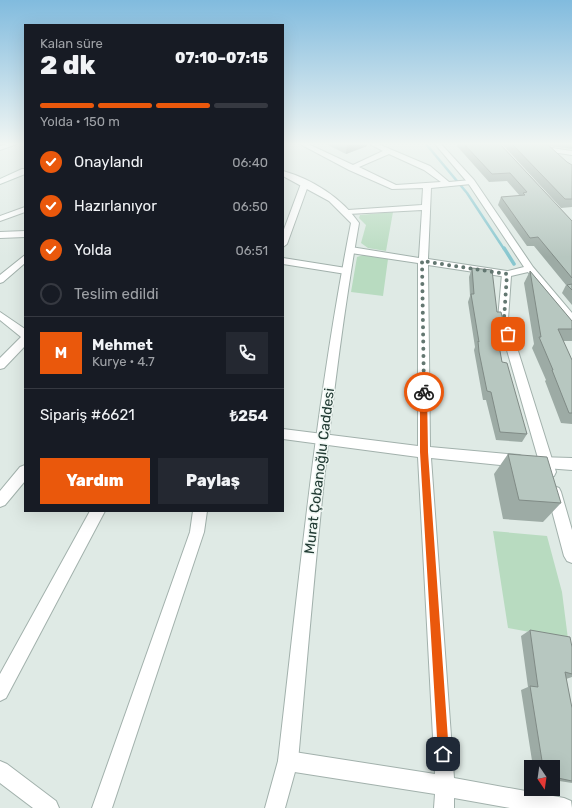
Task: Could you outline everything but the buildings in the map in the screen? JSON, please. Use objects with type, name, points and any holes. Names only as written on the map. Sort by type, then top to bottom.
[{"type":"street","points":[[302,182],[334,200],[348,212],[398,198],[427,186],[467,182],[530,269],[572,320]]},
{"type":"street","points":[[383,182],[395,187],[398,198]]},
{"type":"street","points":[[284,241],[305,183]]},
{"type":"street","points":[[427,186],[422,261],[424,452],[445,786],[444,808]]},
{"type":"street","points":[[398,198],[425,207]]},
{"type":"street","points":[[0,219],[24,209]]},
{"type":"street","name":"Murat Çobanoğlu Caddesi","points":[[275,808],[288,761],[321,439],[346,271],[355,223],[348,212]]},
{"type":"street","points":[[0,235],[24,234]]},
{"type":"street","points":[[351,250],[507,274],[530,269]]},
{"type":"street","points":[[0,280],[24,259]]},
{"type":"street","points":[[284,262],[346,271]]},
{"type":"street","points":[[507,274],[504,319],[572,556]]},
{"type":"street","points":[[0,315],[24,334]]},
{"type":"street","points":[[0,365],[24,341]]},
{"type":"street","points":[[284,434],[424,452],[546,464],[572,464]]},
{"type":"street","points":[[0,501],[24,472]]},
{"type":"street","points":[[0,692],[97,512]]},
{"type":"street","points":[[102,808],[197,532],[200,512]]},
{"type":"street","points":[[288,761],[445,786],[564,808]]},
{"type":"street","points":[[0,771],[48,808]]},
{"type":"green space","points":[[393,212],[386,251],[368,248],[361,243],[366,225],[359,218],[360,215]]},
{"type":"green space","points":[[363,255],[388,259],[383,296],[351,292],[357,257]]},
{"type":"green space","points":[[493,531],[547,536],[562,592],[568,639],[508,628]]},
{"type":"waterway","points":[[458,182],[467,193],[504,249]]},
{"type":"waterway","points":[[504,248],[514,264]]},
{"type":"way so far","points":[[424,392],[422,261],[507,274],[504,319],[508,334]]},
{"type":"route","points":[[424,392],[424,452],[443,754]]}]
